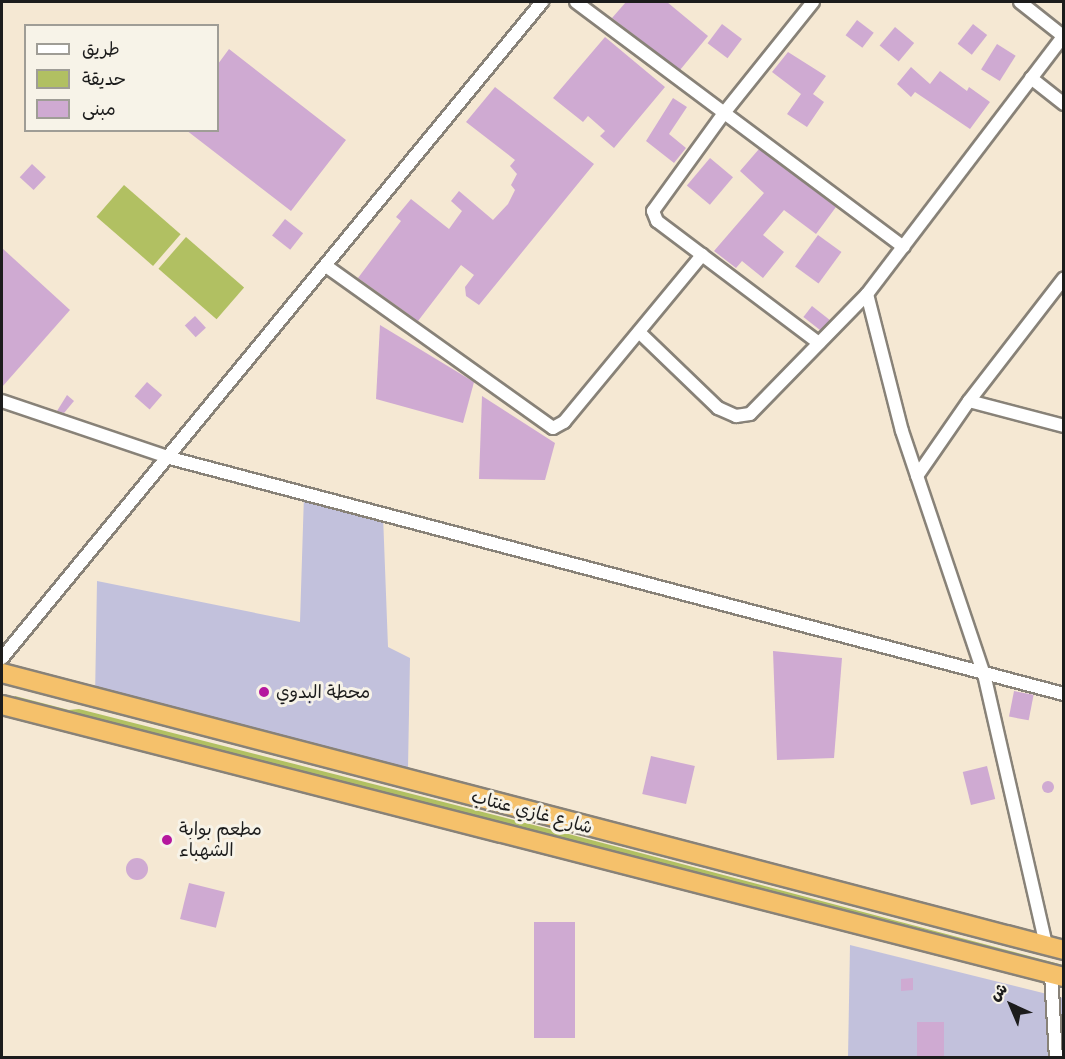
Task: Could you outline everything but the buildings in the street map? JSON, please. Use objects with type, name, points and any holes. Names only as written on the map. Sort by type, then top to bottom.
[{"type":"highway","name":"شارع غازي عنتاب","points":[[2,673],[1055,948]]},
{"type":"highway","points":[[2,705],[1057,976]]},
{"type":"street","points":[[2,658],[170,458],[542,2]]},
{"type":"street","points":[[576,2],[903,247]]},
{"type":"street","points":[[813,2],[724,113],[653,211],[657,221],[819,343]]},
{"type":"street","points":[[639,332],[718,408],[736,416],[750,414],[867,294],[1063,35],[1020,2]]},
{"type":"street","points":[[1031,78],[1064,104]]},
{"type":"street","points":[[326,266],[553,428],[564,422],[702,255]]},
{"type":"street","points":[[917,476],[969,400],[1064,278]]},
{"type":"street","points":[[867,294],[917,476],[984,674],[1055,948]]},
{"type":"street","points":[[969,400],[1064,426]]},
{"type":"street","points":[[2,401],[170,458],[1064,694]]},
{"type":"street","points":[[1056,1058],[1057,976]]},
{"type":"shaded area","points":[[304,494],[383,515],[388,647],[410,658],[408,769],[95,698],[97,581],[300,622]]},
{"type":"shaded area","points":[[850,945],[1063,998],[1063,1057],[848,1058]]},
{"type":"green space","points":[[124,185],[181,234],[153,266],[96,217]]},
{"type":"green space","points":[[186,237],[244,288],[217,319],[158,269]]},
{"type":"green space","points":[[15,696],[69,710],[79,709],[565,833],[1063,965],[1063,971],[13,699]]},
{"type":"place","name":"محطة البدوي","points":[[264,692]]},
{"type":"place","name":"مطعم بوابة الشهباء","points":[[167,840]]}]
